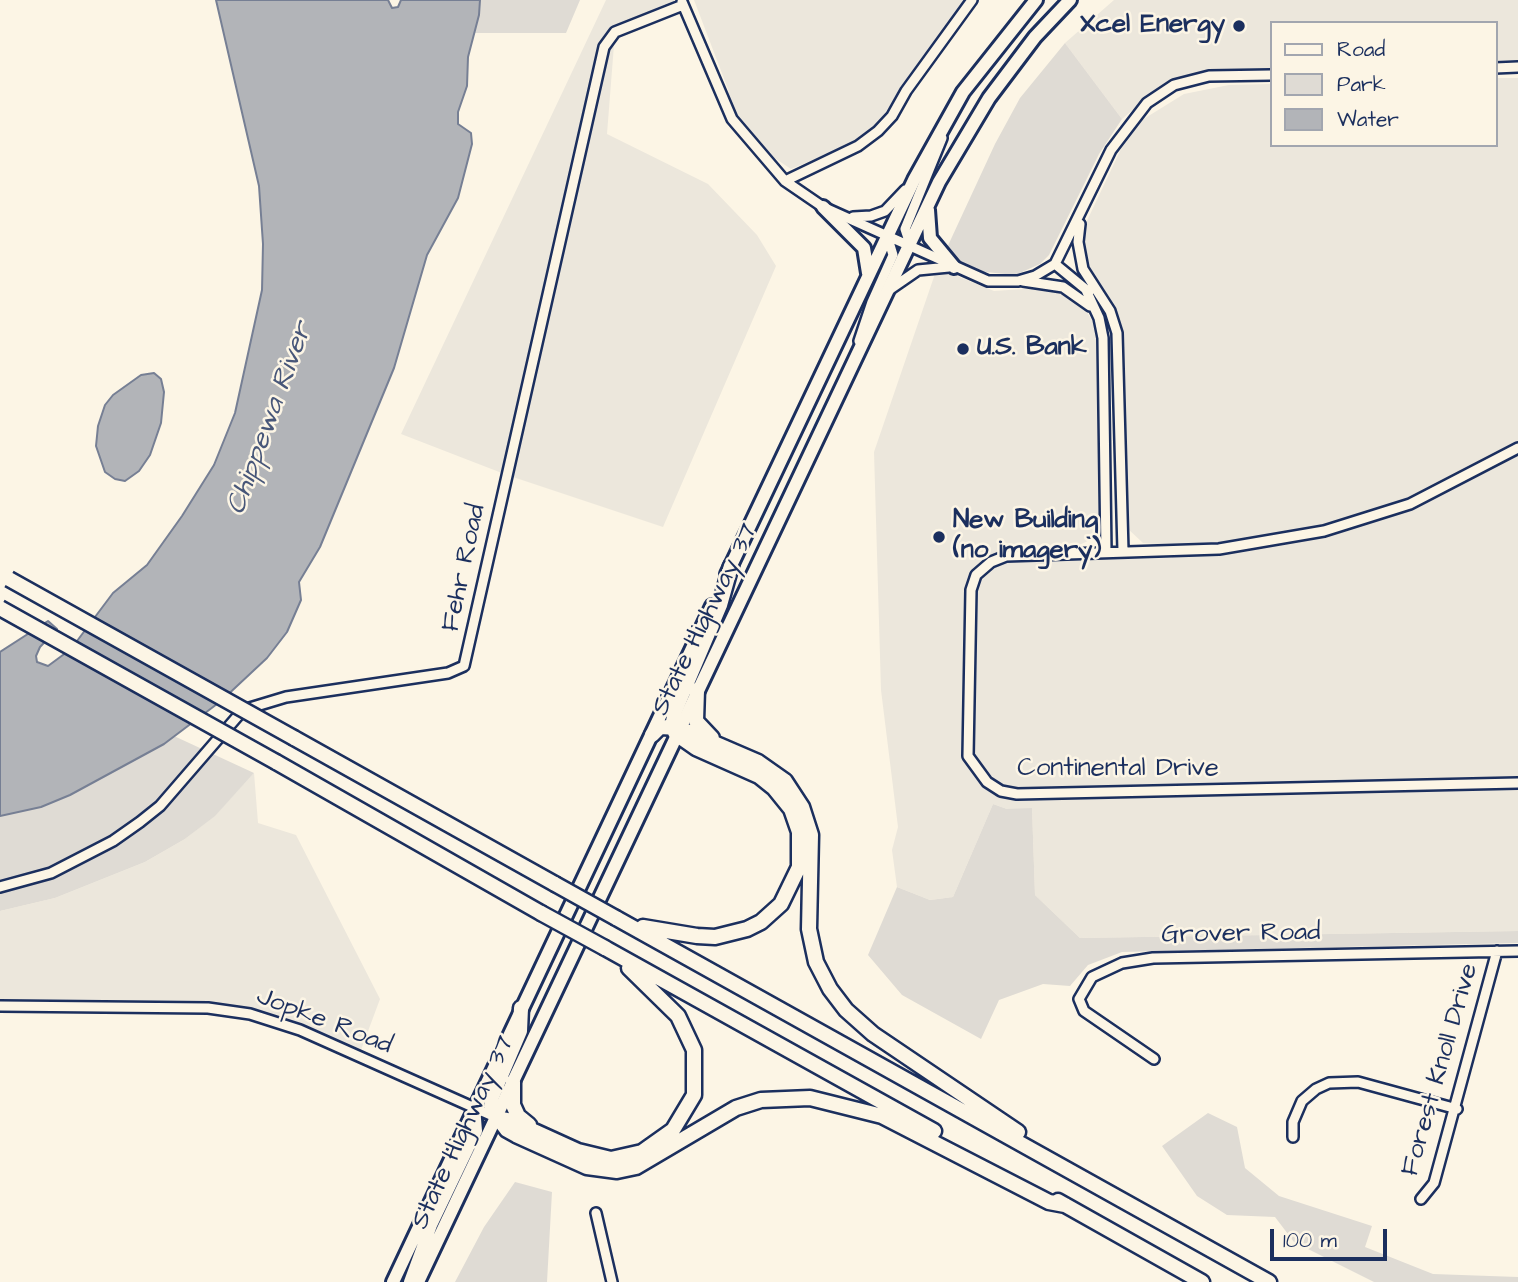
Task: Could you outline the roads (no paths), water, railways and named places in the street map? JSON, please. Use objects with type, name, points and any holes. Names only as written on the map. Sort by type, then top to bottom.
[{"type":"highway","points":[[621,921],[697,936],[739,932],[773,913],[788,893],[799,867],[799,832],[791,809],[774,788],[759,776],[696,748],[676,729],[675,711],[720,604],[731,566]]},
{"type":"highway","points":[[5,576],[1269,1282]]},
{"type":"highway","points":[[0,608],[1202,1282]]},
{"type":"highway","points":[[697,690],[696,721],[700,728],[781,777],[804,812],[812,846],[808,912],[811,943],[820,972],[837,1000],[883,1042],[1053,1156],[1063,1166]]},
{"type":"highway","points":[[652,735],[660,727],[676,729],[738,752]]},
{"type":"highway","points":[[496,1118],[512,1121],[600,1158],[624,1157],[642,1152],[673,1130],[694,1095],[696,1062],[686,1029],[665,1001],[607,950]]},
{"type":"highway","points":[[521,1008],[520,1028],[514,1047],[491,1101],[496,1118],[516,1135],[587,1167],[617,1171],[644,1164],[726,1113],[749,1103],[786,1097],[825,1100],[882,1116],[1049,1202],[1065,1205]]},
{"type":"highway","points":[[513,1082],[512,1100],[518,1116],[554,1140]]},
{"type":"main road","name":"State Highway 37","points":[[393,1282],[912,184],[971,80],[1036,0]]},
{"type":"main road","name":"State Highway 37","points":[[418,1282],[676,729],[849,375],[950,159],[989,98],[1035,37],[1070,0]]},
{"type":"main road","points":[[928,205],[930,238],[954,267]]},
{"type":"main road","points":[[823,207],[864,248],[868,278]]},
{"type":"main road","points":[[410,1282],[429,1230],[476,1131],[474,1107]]},
{"type":"street","points":[[785,181],[859,146],[877,131],[892,116],[906,91],[972,0]]},
{"type":"street","points":[[682,3],[732,118],[785,181],[823,207],[910,244],[954,267],[988,281],[1018,281],[1063,287],[1095,310]]},
{"type":"street","name":"Fehr Road","points":[[0,887],[51,873],[113,841],[141,822],[160,806],[243,710],[286,697],[448,673],[464,666],[604,47],[615,32],[682,3]]},
{"type":"street","points":[[1497,68],[1518,67]]},
{"type":"street","points":[[1018,281],[1035,276],[1055,264],[1111,150],[1147,103],[1174,85],[1209,76],[1270,75]]},
{"type":"street","points":[[910,244],[905,229],[937,154],[945,122]]},
{"type":"street","points":[[843,215],[867,217],[885,212],[912,184]]},
{"type":"street","points":[[1082,212],[1078,242],[1081,260],[1115,323],[1118,343],[1123,551]]},
{"type":"street","points":[[849,375],[869,309],[893,255],[887,235]]},
{"type":"street","points":[[1055,264],[1102,300]]},
{"type":"street","points":[[889,289],[918,270],[954,267]]},
{"type":"street","points":[[1086,290],[1103,338],[1106,552],[1219,549],[1324,531],[1410,504],[1518,448]]},
{"type":"street","name":"Continental Drive","points":[[1106,552],[1006,556],[991,562],[976,575],[971,590],[968,756],[987,782],[1000,791],[1029,794],[1518,783]]},
{"type":"street","name":"Forest Knoll Drive","points":[[1421,1199],[1434,1183],[1457,1109],[1497,951]]},
{"type":"street","name":"Grover Road","points":[[1154,1059],[1084,1011],[1079,999],[1092,977],[1122,963],[1153,958],[1518,951]]},
{"type":"street","name":"Jopke Road","points":[[0,1006],[186,1007],[250,1013],[300,1030],[496,1118]]},
{"type":"street","points":[[1293,1137],[1293,1122],[1302,1101],[1316,1088],[1329,1083],[1358,1082],[1457,1109]]},
{"type":"street","points":[[596,1213],[612,1282]]},
{"type":"water","name":"Chippewa River","points":[[216,0],[388,0],[392,8],[398,7],[401,0],[480,0],[479,15],[468,57],[467,86],[458,112],[458,124],[471,133],[472,144],[458,198],[427,255],[394,368],[320,547],[299,582],[301,600],[287,632],[267,658],[221,701],[164,744],[70,795],[41,807],[0,816],[0,652],[48,621],[57,629],[40,647],[36,656],[37,662],[48,666],[71,649],[113,593],[147,565],[182,516],[214,465],[235,413],[262,290],[263,244],[259,186]]},
{"type":"water","points":[[154,373],[161,379],[164,392],[161,423],[150,455],[139,471],[125,481],[115,479],[105,472],[96,446],[98,426],[105,405],[113,395],[141,375]]},
{"type":"place","name":"Xcel Energy","points":[[1239,26]]},
{"type":"place","name":"U.S. Bank","points":[[963,349]]},
{"type":"place","name":"New Building (no imagery)","points":[[939,537]]}]
